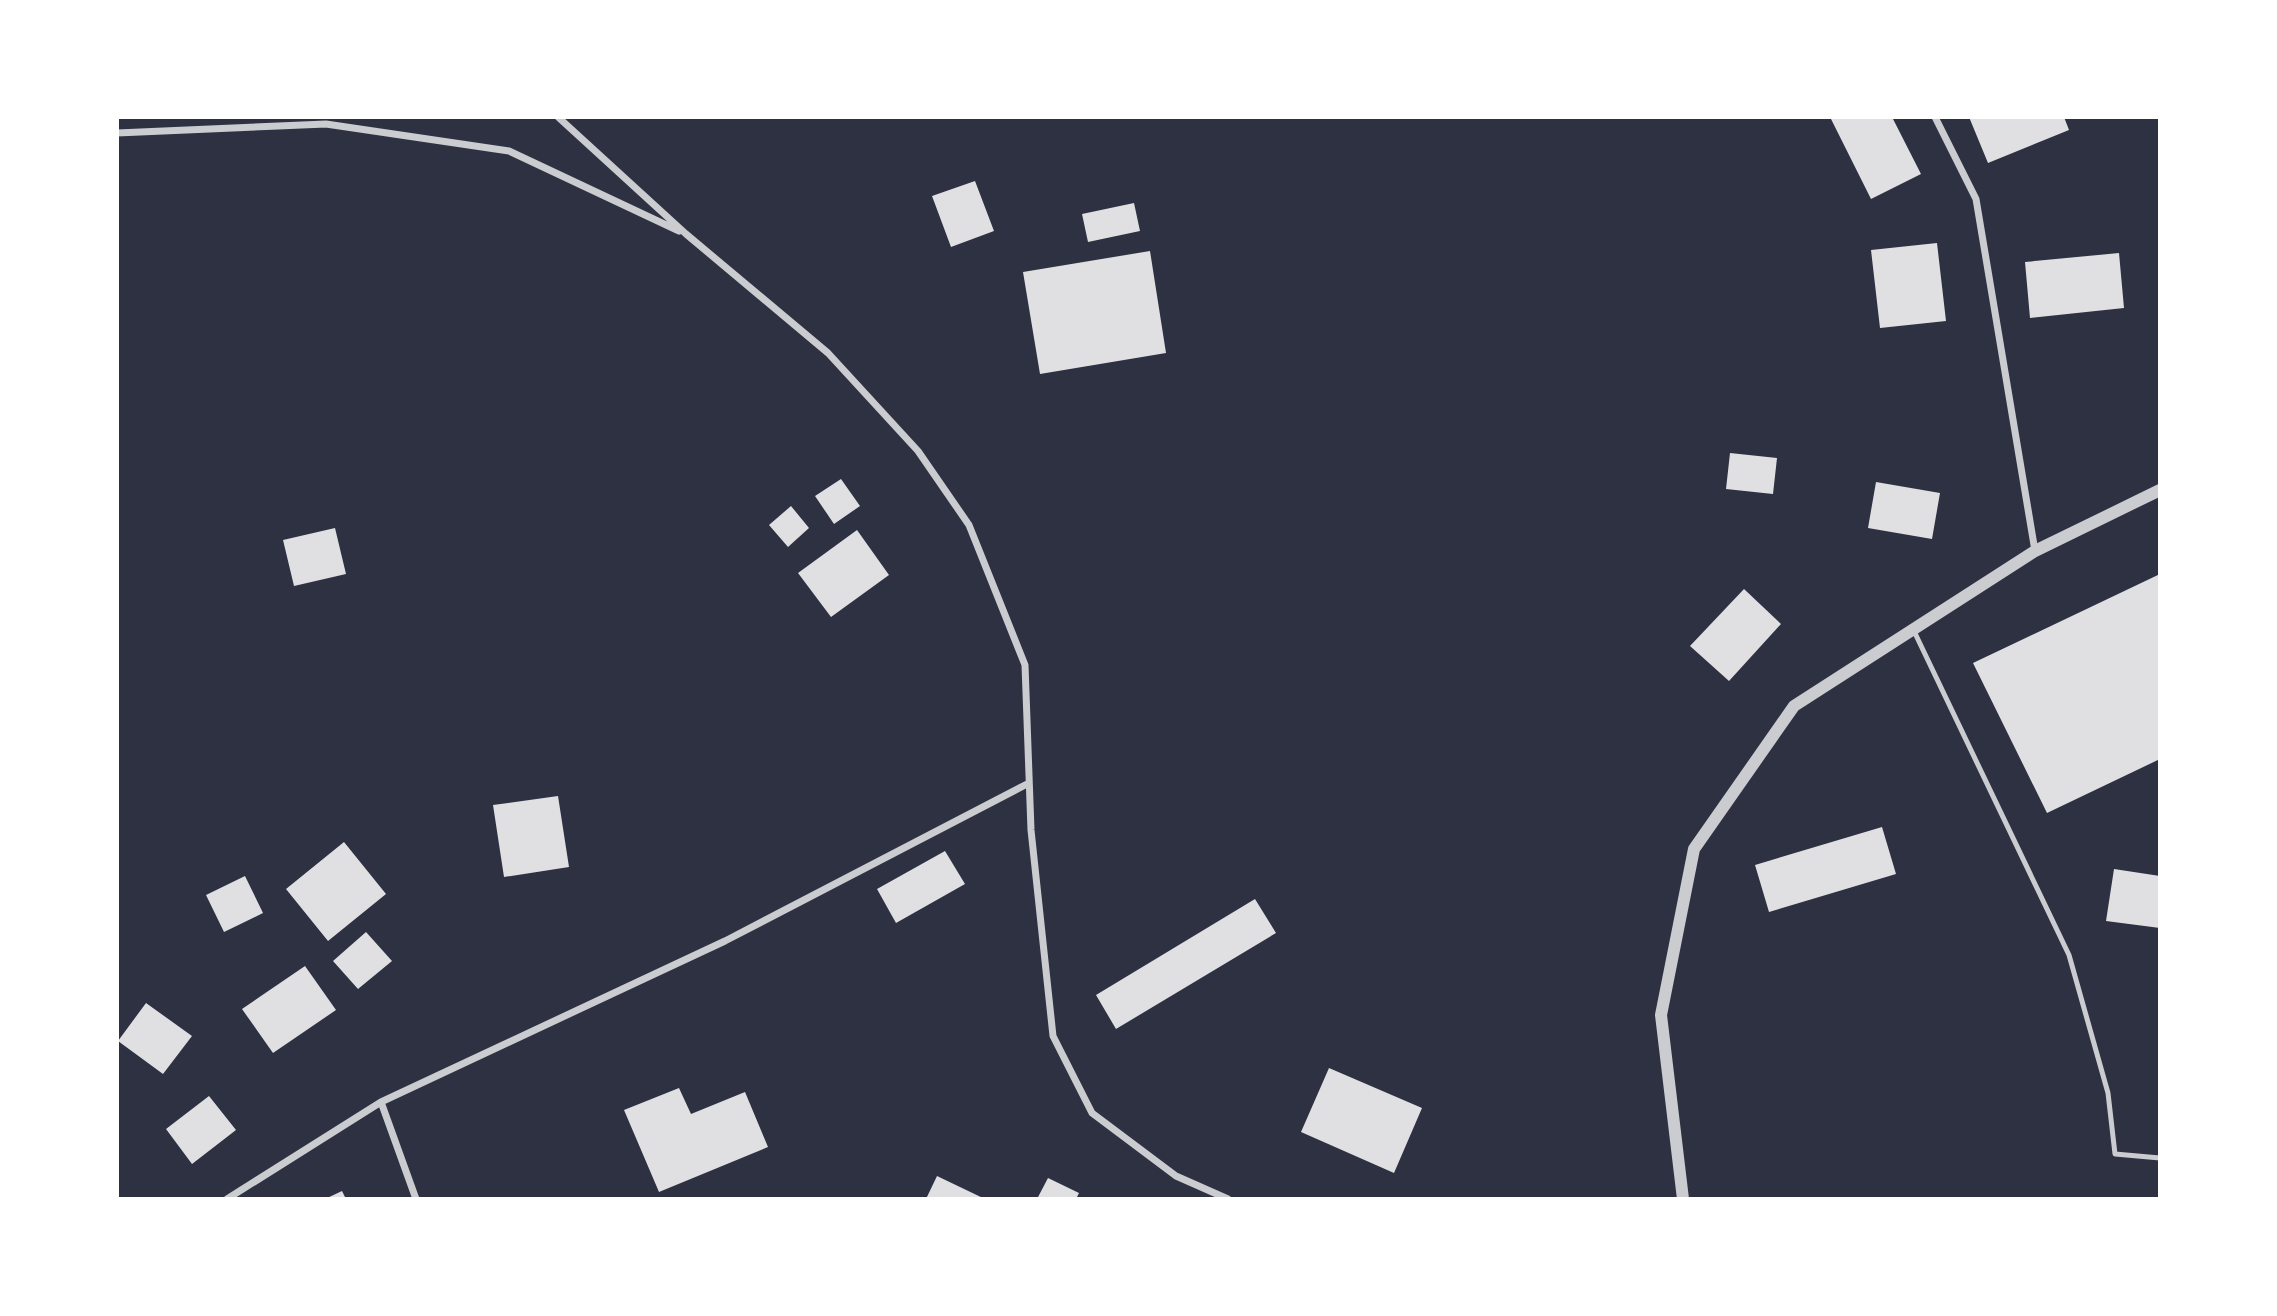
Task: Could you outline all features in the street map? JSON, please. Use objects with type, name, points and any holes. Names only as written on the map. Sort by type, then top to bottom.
[{"type":"street","points":[[558,117],[686,234],[828,353],[918,451],[969,525],[1025,665],[1029,783],[1053,1036],[1092,1113],[1176,1176],[1227,1199]]},
{"type":"street","points":[[1935,117],[1976,199],[2035,551]]},
{"type":"street","points":[[117,133],[326,124],[509,151],[686,234]]},
{"type":"street","points":[[1684,1199],[1661,1015],[1694,849],[1794,706],[2035,551],[2160,490]]},
{"type":"street","points":[[227,1199],[381,1102],[725,941],[1029,783]]},
{"type":"street","points":[[381,1102],[416,1199]]},
{"type":"lane","points":[[1913,629],[2069,955],[2108,1093],[2115,1154],[2160,1158]]},
{"type":"building","points":[[1830,117],[1892,117],[1921,174],[1871,199]]},
{"type":"building","points":[[1969,117],[2064,117],[2069,130],[1988,163]]},
{"type":"building","points":[[975,181],[994,231],[951,247],[932,196]]},
{"type":"building","points":[[1134,203],[1140,231],[1088,242],[1082,214]]},
{"type":"building","points":[[1937,243],[1946,321],[1880,328],[1871,250]]},
{"type":"building","points":[[1150,251],[1166,353],[1040,374],[1023,272]]},
{"type":"building","points":[[2119,253],[2124,308],[2030,318],[2025,262]]},
{"type":"building","points":[[1730,453],[1777,458],[1773,494],[1726,489]]},
{"type":"building","points":[[841,479],[860,506],[834,524],[815,496]]},
{"type":"building","points":[[1876,482],[1940,493],[1932,539],[1868,528]]},
{"type":"building","points":[[791,506],[809,528],[788,547],[769,525]]},
{"type":"building","points":[[335,528],[346,574],[294,586],[283,540]]},
{"type":"building","points":[[857,530],[889,575],[831,617],[798,573]]},
{"type":"building","points":[[2160,574],[2160,759],[2047,813],[1973,663]]},
{"type":"building","points":[[1744,589],[1781,624],[1729,681],[1690,646]]},
{"type":"building","points":[[558,796],[569,867],[504,877],[493,805]]},
{"type":"building","points":[[1882,827],[1896,874],[1769,912],[1755,865]]},
{"type":"building","points":[[344,842],[386,894],[328,941],[286,889]]},
{"type":"building","points":[[945,851],[965,884],[896,923],[877,889]]},
{"type":"building","points":[[2114,869],[2160,876],[2160,928],[2106,921]]},
{"type":"building","points":[[245,876],[263,913],[224,932],[206,895]]},
{"type":"building","points":[[1255,899],[1276,933],[1116,1029],[1096,995]]},
{"type":"building","points":[[366,932],[392,961],[358,989],[333,961]]},
{"type":"building","points":[[305,966],[336,1010],[273,1053],[242,1009]]},
{"type":"building","points":[[146,1003],[192,1036],[163,1074],[118,1041]]},
{"type":"building","points":[[1329,1068],[1422,1108],[1394,1173],[1301,1132]]},
{"type":"building","points":[[679,1088],[691,1114],[745,1092],[768,1147],[659,1192],[624,1110]]},
{"type":"building","points":[[209,1096],[236,1130],[192,1164],[166,1129]]},
{"type":"building","points":[[937,1176],[985,1199],[926,1199]]},
{"type":"building","points":[[1048,1178],[1079,1193],[1076,1199],[1037,1199]]},
{"type":"building","points":[[342,1191],[346,1199],[325,1199]]}]
